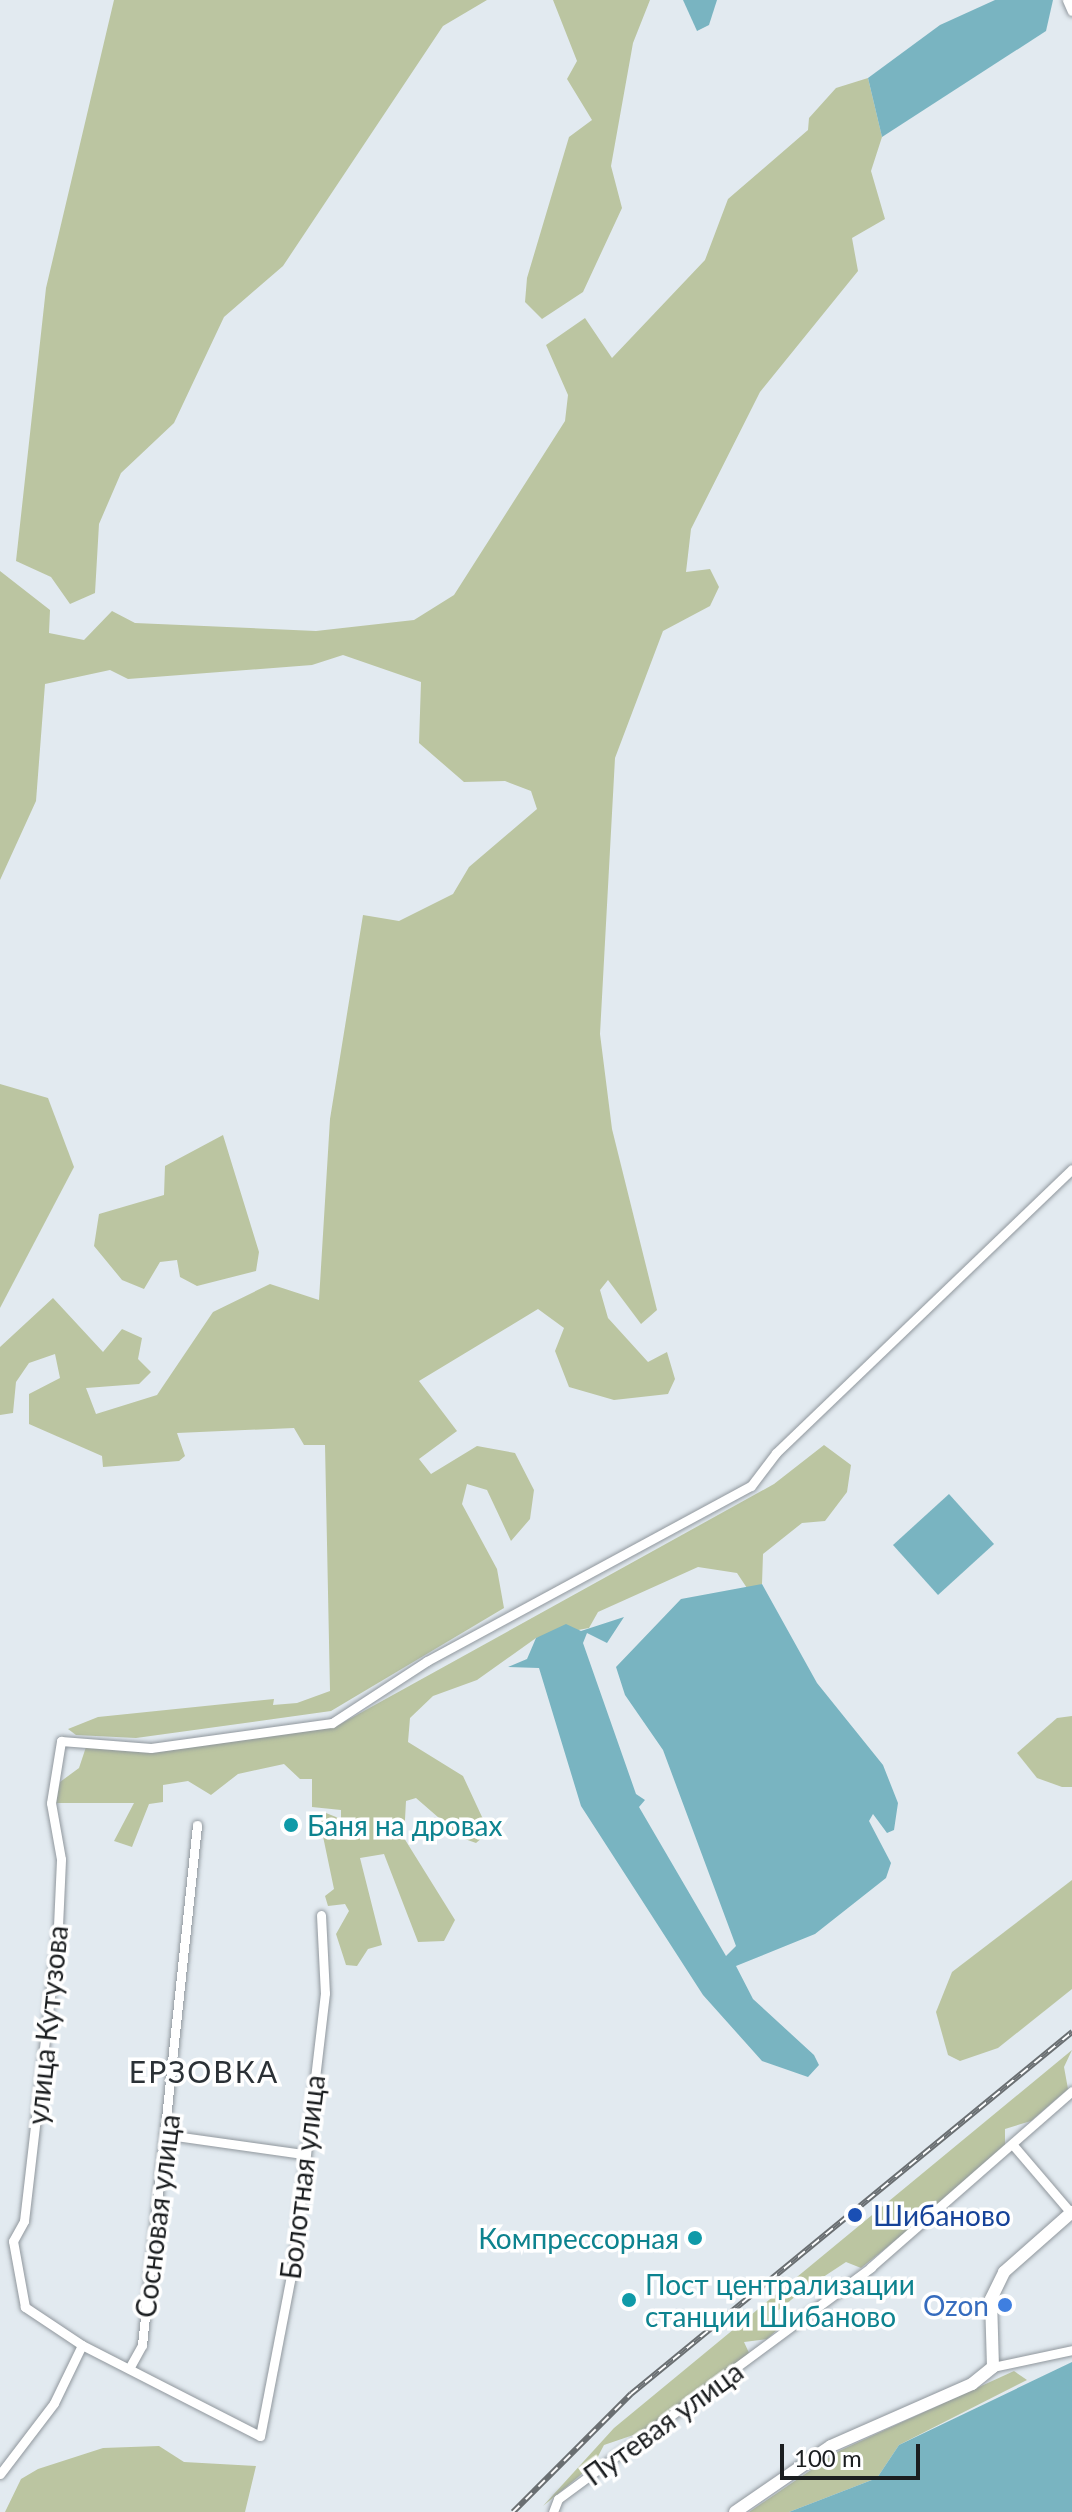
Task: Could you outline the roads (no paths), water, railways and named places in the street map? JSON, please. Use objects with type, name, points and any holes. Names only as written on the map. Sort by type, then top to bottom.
[{"type":"street","points":[[1067,0],[1072,11]]},
{"type":"street","name":"улица Кутузова","points":[[82,2345],[25,2307],[13,2241],[24,2221],[57,1942],[62,1871],[51,1803],[61,1741],[151,1748],[332,1723],[427,1661],[751,1486],[776,1453],[1072,1169]]},
{"type":"street","name":"Сосновая улица","points":[[131,2365],[142,2345],[168,2135],[197,1825]]},
{"type":"street","name":"Болотная улица","points":[[131,2365],[260,2436],[293,2265],[325,1993],[321,1915]]},
{"type":"street","name":"Путевая улица","points":[[553,2512],[558,2499],[871,2267],[1072,2091]]},
{"type":"street","points":[[168,2135],[304,2154]]},
{"type":"street","points":[[993,2367],[991,2299],[1004,2272],[1071,2213],[1013,2145]]},
{"type":"street","points":[[0,2474],[54,2403],[82,2345],[131,2365]]},
{"type":"street","points":[[735,2512],[831,2446],[972,2384],[993,2367],[1072,2350]]},
{"type":"water","points":[[683,0],[717,0],[709,25],[697,31]]},
{"type":"water","points":[[995,0],[1053,0],[1046,31],[882,137],[868,78],[940,25]]},
{"type":"water","points":[[949,1494],[994,1544],[938,1595],[893,1545]]},
{"type":"water","points":[[762,1584],[817,1683],[883,1765],[898,1803],[894,1830],[887,1833],[873,1814],[869,1821],[891,1863],[886,1878],[815,1934],[736,1966],[753,1999],[814,2055],[819,2065],[808,2077],[762,2061],[703,1995],[581,1806],[539,1668],[508,1667],[527,1659],[536,1638],[566,1624],[581,1631],[624,1617],[607,1643],[587,1633],[583,1643],[636,1794],[645,1800],[639,1807],[726,1956],[736,1946],[663,1750],[625,1695],[616,1667],[681,1599]]},
{"type":"water","points":[[1072,2362],[1072,2512],[789,2512],[877,2478],[899,2445]]},
{"type":"railway","points":[[513,2512],[631,2394],[1072,2032]]},
{"type":"place","name":"Баня на дровах","points":[[291,1825]]},
{"type":"place","name":"Шибаново","points":[[855,2215]]},
{"type":"place","name":"Компрессорная","points":[[695,2238]]},
{"type":"place","name":"Пост централизации станции Шибаново","points":[[629,2300]]},
{"type":"place","name":"Ozon","points":[[1005,2305]]},
{"type":"district","name":"ЕРЗОВКА","points":[[204,2071]]}]
